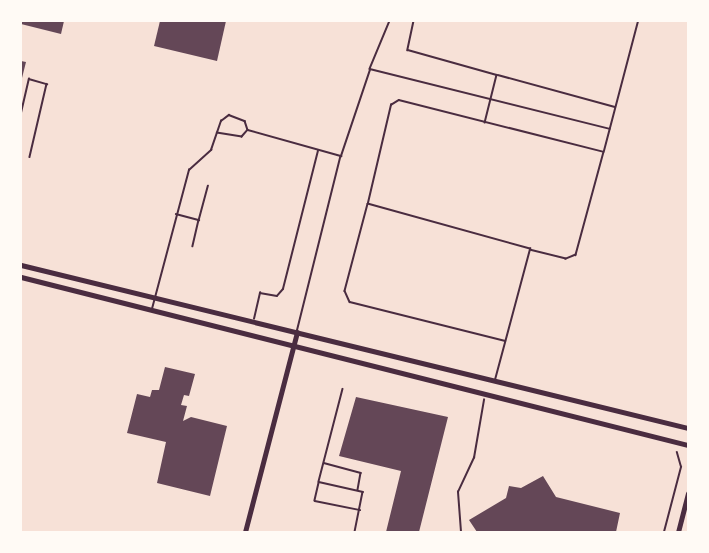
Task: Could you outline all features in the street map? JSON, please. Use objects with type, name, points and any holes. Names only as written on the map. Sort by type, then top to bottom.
[{"type":"main road","points":[[21,265],[688,428]]},
{"type":"main road","points":[[21,278],[294,344],[688,445]]},
{"type":"main road","points":[[678,532],[688,493]]},
{"type":"street","points":[[245,532],[297,333]]},
{"type":"lane","points":[[297,333],[341,156],[370,69],[390,21]]},
{"type":"lane","points":[[414,21],[408,50],[616,107]]},
{"type":"lane","points":[[368,204],[566,259],[576,255],[638,21]]},
{"type":"lane","points":[[370,69],[610,129]]},
{"type":"lane","points":[[485,123],[497,75]]},
{"type":"lane","points":[[21,113],[29,79],[47,84],[30,158]]},
{"type":"lane","points":[[505,341],[350,302],[345,291],[391,105],[399,100],[604,152]]},
{"type":"lane","points":[[152,309],[153,298],[189,170],[211,150],[217,133],[229,115],[245,122],[248,130]]},
{"type":"lane","points":[[248,130],[341,156]]},
{"type":"lane","points":[[217,133],[242,137],[248,130]]},
{"type":"lane","points":[[253,322],[260,293],[276,296],[283,289],[318,150]]},
{"type":"lane","points":[[192,246],[208,186]]},
{"type":"lane","points":[[176,214],[199,220]]},
{"type":"lane","points":[[495,381],[530,249]]},
{"type":"lane","points":[[343,389],[315,501],[360,510]]},
{"type":"lane","points":[[324,463],[361,473],[357,491]]},
{"type":"lane","points":[[319,482],[363,492],[355,532]]},
{"type":"path","points":[[461,532],[458,492],[474,458],[484,399]]},
{"type":"path","points":[[664,532],[681,466],[677,453]]},
{"type":"building","points":[[21,21],[64,21],[61,34],[21,24]]},
{"type":"building","points":[[160,21],[226,21],[217,61],[154,46]]},
{"type":"building","points":[[21,61],[26,62],[22,78],[21,78]]},
{"type":"building","points":[[165,367],[195,374],[189,396],[184,395],[181,405],[187,406],[183,421],[191,417],[227,426],[210,496],[157,483],[166,442],[127,433],[137,394],[150,397],[152,390],[159,390]]},
{"type":"building","points":[[356,397],[448,417],[419,532],[386,532],[401,471],[339,456]]},
{"type":"building","points":[[543,476],[556,497],[620,513],[616,532],[477,532],[469,520],[506,498],[509,486],[521,488]]}]
